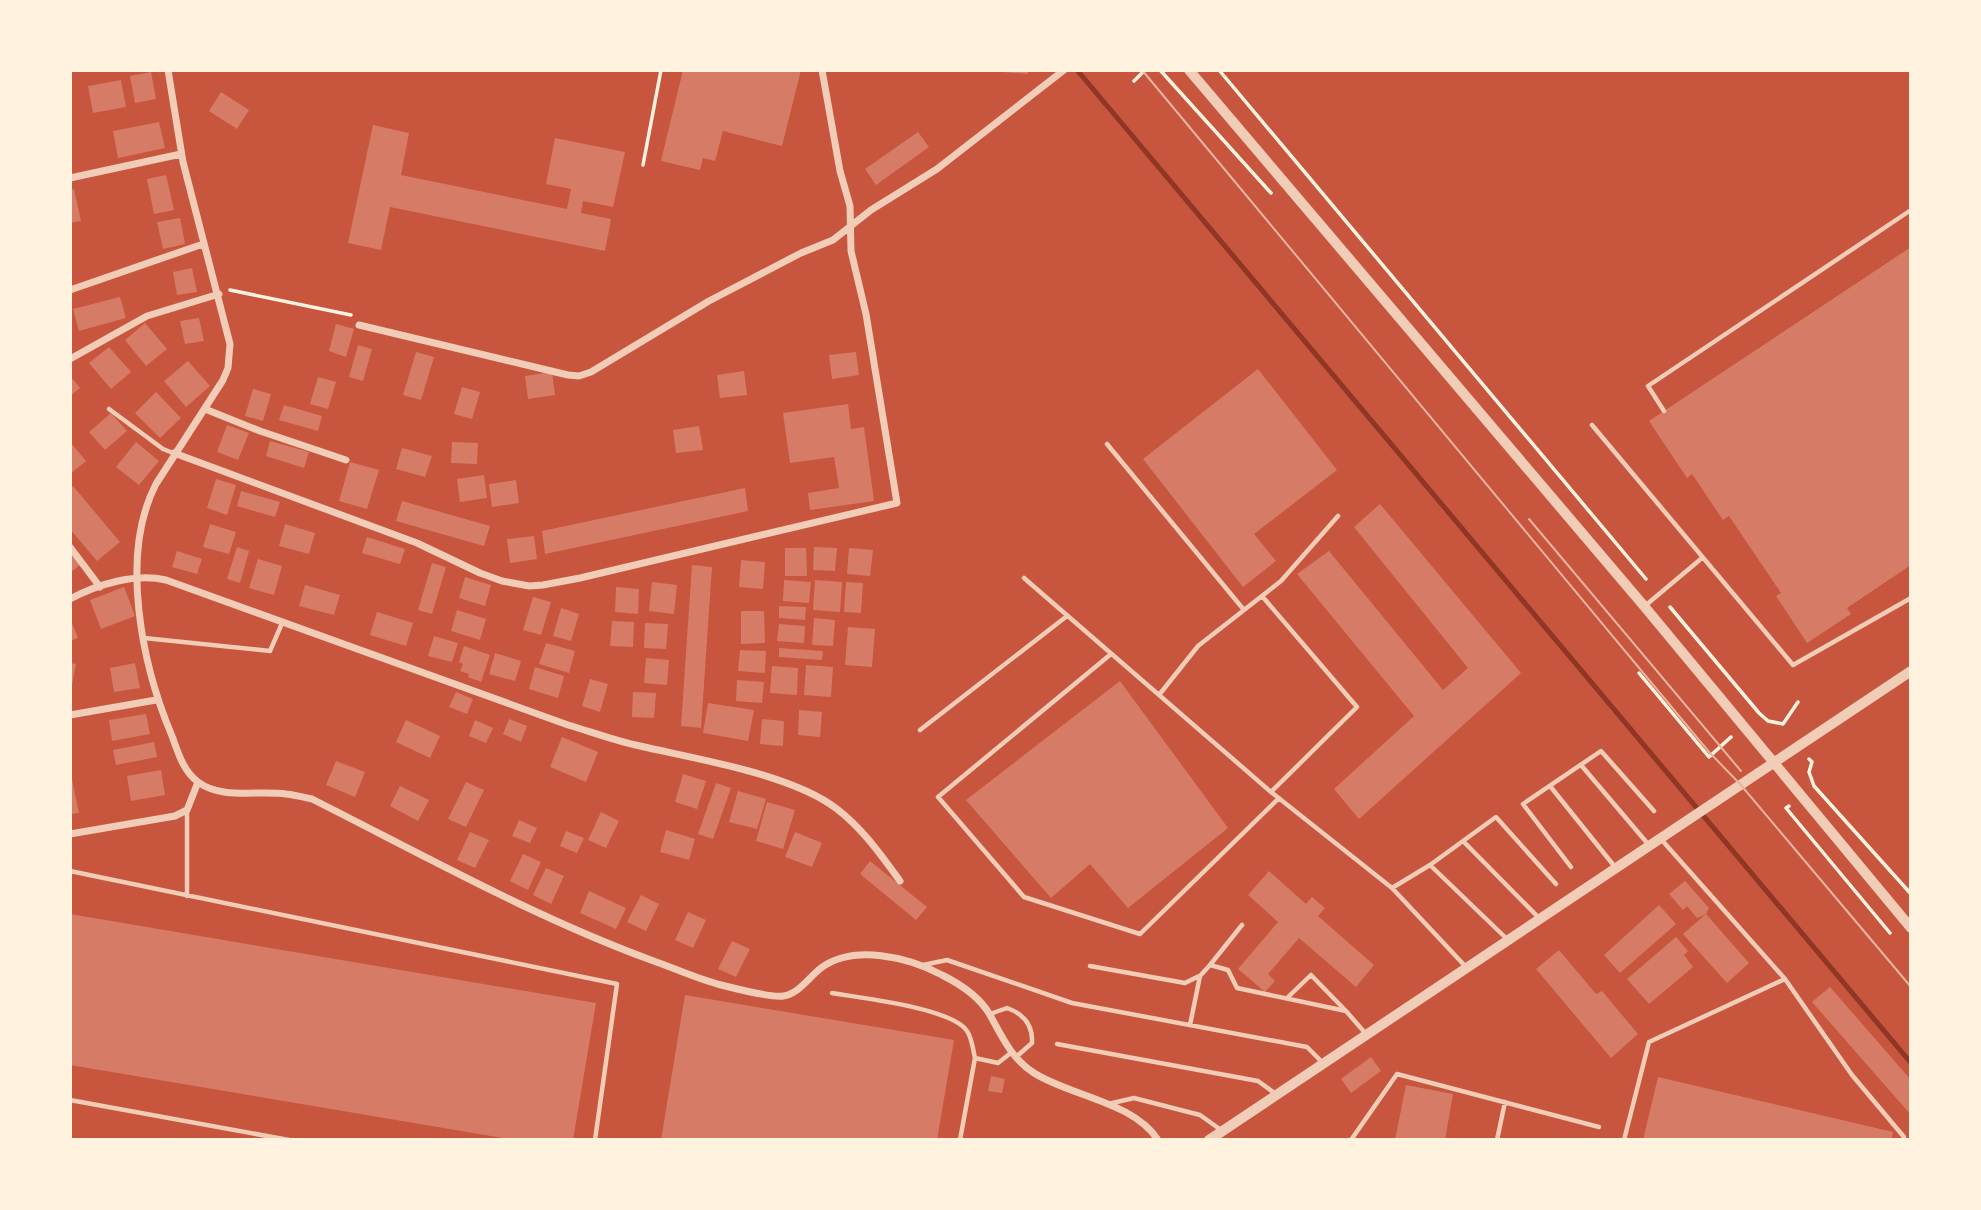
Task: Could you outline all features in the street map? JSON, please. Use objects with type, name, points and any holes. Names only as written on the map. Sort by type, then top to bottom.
[{"type":"street","points":[[167,70],[181,154],[229,334],[230,355],[223,380],[174,453],[148,499],[138,534],[136,578],[156,700],[186,770],[209,788],[247,794],[285,793],[312,799],[590,938],[720,985],[782,996],[793,993],[821,968],[839,958],[872,955],[920,965],[960,985],[978,999],[1014,1055],[1037,1075],[1134,1118],[1154,1133],[1158,1140]]},
{"type":"street","points":[[174,453],[416,543],[480,573],[529,586],[580,578],[897,503],[866,314],[851,251],[850,206],[840,171],[822,70]]},
{"type":"street","points":[[1189,70],[1644,606],[1911,929]]},
{"type":"street","points":[[359,325],[579,376],[600,368],[709,301],[801,253],[833,240],[871,210],[937,169],[1061,72]]},
{"type":"street","points":[[70,178],[181,154]]},
{"type":"street","points":[[70,290],[203,244]]},
{"type":"street","points":[[70,359],[146,316],[219,294]]},
{"type":"street","points":[[205,409],[346,460]]},
{"type":"street","points":[[70,547],[100,587]]},
{"type":"street","points":[[70,598],[136,578],[166,580],[568,725],[636,745],[722,764],[796,787],[835,807],[861,829],[900,881]]},
{"type":"street","points":[[1209,1140],[1911,671]]},
{"type":"street","points":[[70,715],[156,700]]},
{"type":"street","points":[[70,834],[175,816],[187,810],[198,782]]},
{"type":"lane","points":[[1664,411],[1648,386],[1911,210]]},
{"type":"lane","points":[[109,409],[163,449],[174,453]]},
{"type":"lane","points":[[1592,425],[1793,665],[1911,598]]},
{"type":"lane","points":[[1107,444],[1244,610]]},
{"type":"lane","points":[[1159,695],[1198,646],[1281,581],[1338,516]]},
{"type":"lane","points":[[1644,606],[1702,558]]},
{"type":"lane","points":[[1024,578],[1270,792],[1392,888],[1467,968]]},
{"type":"lane","points":[[1262,596],[1357,707],[1270,792]]},
{"type":"lane","points":[[920,730],[1067,616]]},
{"type":"lane","points":[[144,638],[270,651],[283,621]]},
{"type":"lane","points":[[1111,654],[938,797],[1024,897],[1140,934],[1279,798]]},
{"type":"lane","points":[[1571,867],[1523,804],[1601,751],[1654,811]]},
{"type":"lane","points":[[1581,765],[1649,845]]},
{"type":"lane","points":[[1550,786],[1616,867]]},
{"type":"lane","points":[[187,810],[187,896]]},
{"type":"lane","points":[[1392,888],[1496,817],[1556,884]]},
{"type":"lane","points":[[1660,838],[1785,979],[1852,1075],[1905,1137],[1904,1140]]},
{"type":"lane","points":[[1463,841],[1540,918]]},
{"type":"lane","points":[[1430,864],[1508,940]]},
{"type":"lane","points":[[70,872],[617,984],[595,1140]]},
{"type":"lane","points":[[1090,966],[1185,983],[1200,975],[1210,965],[1242,925]]},
{"type":"lane","points":[[920,965],[947,960],[1072,1003],[1307,1047],[1324,1063]]},
{"type":"lane","points":[[1210,965],[1228,970],[1237,988],[1346,1011]]},
{"type":"lane","points":[[1190,1025],[1200,975]]},
{"type":"lane","points":[[1286,999],[1311,975],[1367,1035]]},
{"type":"lane","points":[[1624,1140],[1649,1042],[1785,979]]},
{"type":"lane","points":[[832,993],[927,1010],[952,1019],[967,1031],[975,1058],[960,1140]]},
{"type":"lane","points":[[975,1058],[998,1063],[1032,1043],[1032,1032],[1017,1012],[1007,1008],[990,1014]]},
{"type":"lane","points":[[1057,1044],[1258,1082],[1277,1095]]},
{"type":"lane","points":[[1350,1140],[1397,1074],[1599,1127]]},
{"type":"lane","points":[[1108,1105],[1135,1098],[1200,1115],[1222,1131]]},
{"type":"lane","points":[[70,1100],[289,1140]]},
{"type":"lane","points":[[1497,1140],[1505,1102]]},
{"type":"path","points":[[643,165],[661,70]]},
{"type":"path","points":[[1134,81],[1145,70]]},
{"type":"path","points":[[1160,70],[1271,193]]},
{"type":"path","points":[[1219,70],[1646,579]]},
{"type":"path","points":[[230,290],[362,317],[359,325]]},
{"type":"path","points":[[1670,607],[1768,721],[1783,724],[1798,702]]},
{"type":"path","points":[[1639,673],[1709,757],[1731,737]]},
{"type":"path","points":[[1809,759],[1812,762],[1809,772],[1814,786],[1911,894]]},
{"type":"path","points":[[1789,806],[1786,808],[1890,933]]},
{"type":"building","points":[[683,70],[801,70],[782,146],[723,131],[715,161],[703,158],[700,170],[661,161]]},
{"type":"building","points":[[1028,70],[1028,74],[1003,72]]},
{"type":"building","points":[[151,72],[156,99],[135,103],[130,76]]},
{"type":"building","points":[[121,80],[126,107],[93,113],[88,86]]},
{"type":"building","points":[[221,92],[249,110],[237,129],[209,111]]},
{"type":"building","points":[[159,122],[165,148],[118,158],[113,131]]},
{"type":"building","points":[[373,125],[409,133],[401,175],[567,209],[571,189],[546,184],[555,138],[625,152],[613,207],[583,201],[581,213],[611,219],[605,251],[390,207],[381,250],[348,243]]},
{"type":"building","points":[[918,132],[929,147],[876,185],[865,169]]},
{"type":"building","points":[[166,175],[174,210],[154,214],[147,179]]},
{"type":"building","points":[[74,189],[81,221],[70,223],[70,190]]},
{"type":"building","points":[[180,218],[185,244],[163,249],[157,222]]},
{"type":"building","points":[[1911,247],[1911,565],[1847,608],[1851,614],[1807,643],[1776,596],[1781,593],[1729,516],[1723,520],[1692,474],[1687,478],[1649,421]]},
{"type":"building","points":[[192,268],[197,292],[177,295],[173,272]]},
{"type":"building","points":[[120,297],[126,318],[79,331],[73,309]]},
{"type":"building","points":[[199,318],[204,341],[185,344],[180,321]]},
{"type":"building","points":[[145,323],[167,349],[146,366],[125,340]]},
{"type":"building","points":[[336,324],[354,329],[346,357],[329,351]]},
{"type":"building","points":[[358,345],[372,349],[363,381],[349,377]]},
{"type":"building","points":[[109,347],[131,372],[111,389],[89,363]]},
{"type":"building","points":[[416,352],[434,357],[421,400],[403,395]]},
{"type":"building","points":[[856,352],[859,375],[832,379],[829,355]]},
{"type":"building","points":[[188,361],[210,386],[186,407],[164,381]]},
{"type":"building","points":[[1258,369],[1337,470],[1254,534],[1276,561],[1243,587],[1143,459]]},
{"type":"building","points":[[744,371],[747,395],[720,398],[717,375]]},
{"type":"building","points":[[552,372],[555,395],[528,399],[525,376]]},
{"type":"building","points":[[70,376],[80,388],[70,396]]},
{"type":"building","points":[[318,377],[336,382],[328,409],[310,404]]},
{"type":"building","points":[[462,387],[480,392],[472,419],[454,414]]},
{"type":"building","points":[[253,389],[271,394],[263,421],[245,416]]},
{"type":"building","points":[[156,392],[181,418],[160,438],[135,413]]},
{"type":"building","points":[[848,404],[851,429],[864,427],[874,501],[810,510],[808,493],[839,488],[834,457],[790,463],[783,413]]},
{"type":"building","points":[[284,405],[322,416],[318,431],[279,420]]},
{"type":"building","points":[[111,413],[127,431],[105,450],[89,432]]},
{"type":"building","points":[[227,425],[249,433],[238,460],[217,452]]},
{"type":"building","points":[[699,426],[703,450],[676,453],[673,430]]},
{"type":"building","points":[[270,441],[309,452],[304,468],[266,456]]},
{"type":"building","points":[[70,442],[86,461],[70,474]]},
{"type":"building","points":[[136,442],[159,461],[139,485],[116,467]]},
{"type":"building","points":[[452,442],[478,443],[477,464],[451,463]]},
{"type":"building","points":[[402,448],[432,456],[425,477],[396,469]]},
{"type":"building","points":[[350,462],[379,470],[367,509],[339,501]]},
{"type":"building","points":[[484,475],[487,498],[460,502],[457,479]]},
{"type":"building","points":[[216,479],[236,485],[227,515],[207,508]]},
{"type":"building","points":[[516,480],[519,503],[492,507],[489,484]]},
{"type":"building","points":[[73,486],[120,542],[97,561],[70,529],[70,489]]},
{"type":"building","points":[[745,488],[748,511],[545,554],[542,531]]},
{"type":"building","points":[[241,491],[280,502],[275,517],[237,506]]},
{"type":"building","points":[[402,501],[490,526],[484,546],[396,521]]},
{"type":"building","points":[[1380,504],[1521,673],[1359,819],[1334,789],[1414,716],[1297,574],[1329,551],[1443,690],[1468,668],[1354,527]]},
{"type":"building","points":[[210,524],[236,532],[229,554],[203,547]]},
{"type":"building","points":[[285,524],[315,533],[309,554],[279,546]]},
{"type":"building","points":[[534,536],[537,559],[510,563],[507,539]]},
{"type":"building","points":[[367,537],[405,549],[400,564],[362,553]]},
{"type":"building","points":[[237,547],[249,551],[240,583],[227,579]]},
{"type":"building","points":[[814,547],[837,548],[835,571],[813,570]]},
{"type":"building","points":[[785,548],[806,548],[807,576],[785,576]]},
{"type":"building","points":[[849,548],[873,550],[870,576],[847,574]]},
{"type":"building","points":[[70,551],[81,564],[70,573]]},
{"type":"building","points":[[177,551],[202,559],[197,574],[172,567]]},
{"type":"building","points":[[258,559],[282,566],[274,595],[249,588]]},
{"type":"building","points":[[741,560],[765,562],[763,589],[739,587]]},
{"type":"building","points":[[432,563],[446,567],[432,614],[418,610]]},
{"type":"building","points":[[692,565],[712,567],[701,728],[681,726]]},
{"type":"building","points":[[465,577],[491,585],[485,606],[459,598]]},
{"type":"building","points":[[784,580],[811,582],[809,603],[783,601]]},
{"type":"building","points":[[815,580],[842,582],[840,612],[813,610]]},
{"type":"building","points":[[652,582],[677,585],[674,614],[649,611]]},
{"type":"building","points":[[846,582],[863,583],[861,613],[844,612]]},
{"type":"building","points":[[305,585],[340,595],[334,615],[299,606]]},
{"type":"building","points":[[124,587],[135,616],[101,629],[90,600]]},
{"type":"building","points":[[616,587],[639,589],[638,614],[615,612]]},
{"type":"building","points":[[533,597],[551,602],[541,635],[523,630]]},
{"type":"building","points":[[779,606],[806,607],[805,620],[779,618]]},
{"type":"building","points":[[561,608],[579,614],[571,641],[553,636]]},
{"type":"building","points":[[457,610],[486,619],[480,640],[451,631]]},
{"type":"building","points":[[741,611],[764,611],[765,643],[741,644]]},
{"type":"building","points":[[377,612],[413,623],[406,646],[370,635]]},
{"type":"building","points":[[70,618],[78,638],[70,641]]},
{"type":"building","points":[[814,618],[835,620],[833,646],[812,645]]},
{"type":"building","points":[[612,621],[634,622],[633,647],[610,646]]},
{"type":"building","points":[[645,623],[668,624],[666,649],[644,648]]},
{"type":"building","points":[[779,624],[805,626],[804,643],[777,641]]},
{"type":"building","points":[[848,627],[875,629],[872,667],[845,665]]},
{"type":"building","points":[[434,636],[458,643],[452,662],[428,656]]},
{"type":"building","points":[[546,643],[575,651],[569,673],[539,664]]},
{"type":"building","points":[[464,646],[490,655],[481,682],[460,671],[463,664],[459,662]]},
{"type":"building","points":[[779,648],[823,651],[822,660],[779,657]]},
{"type":"building","points":[[740,650],[766,651],[765,673],[738,671]]},
{"type":"building","points":[[495,653],[521,661],[515,681],[489,674]]},
{"type":"building","points":[[646,658],[669,660],[667,685],[644,683]]},
{"type":"building","points":[[70,663],[76,664],[71,690],[70,690]]},
{"type":"building","points":[[135,663],[140,688],[114,692],[110,668]]},
{"type":"building","points":[[806,665],[833,667],[831,697],[804,695]]},
{"type":"building","points":[[772,666],[798,668],[797,695],[770,693]]},
{"type":"building","points":[[535,667],[564,676],[558,698],[529,689]]},
{"type":"building","points":[[590,679],[608,684],[600,712],[582,706]]},
{"type":"building","points":[[737,680],[764,682],[762,703],[736,701]]},
{"type":"building","points":[[1120,681],[1228,828],[1128,908],[1090,864],[1051,898],[966,800]]},
{"type":"building","points":[[456,692],[473,699],[467,714],[449,707]]},
{"type":"building","points":[[633,692],[656,693],[654,718],[632,717]]},
{"type":"building","points":[[708,703],[754,710],[748,741],[703,733]]},
{"type":"building","points":[[799,710],[822,712],[820,737],[798,735]]},
{"type":"building","points":[[146,714],[150,734],[112,741],[109,720]]},
{"type":"building","points":[[509,719],[527,726],[521,742],[503,734]]},
{"type":"building","points":[[762,719],[784,721],[783,746],[760,744]]},
{"type":"building","points":[[406,720],[440,736],[430,758],[396,742]]},
{"type":"building","points":[[475,720],[493,728],[486,743],[469,736]]},
{"type":"building","points":[[562,737],[598,752],[586,782],[550,767]]},
{"type":"building","points":[[154,742],[157,757],[116,765],[113,750]]},
{"type":"building","points":[[336,761],[365,772],[355,797],[326,785]]},
{"type":"building","points":[[70,770],[79,813],[70,814]]},
{"type":"building","points":[[161,770],[165,795],[131,801],[127,776]]},
{"type":"building","points":[[683,774],[706,781],[697,809],[675,802]]},
{"type":"building","points":[[466,782],[484,790],[466,827],[448,819]]},
{"type":"building","points":[[716,783],[731,788],[713,839],[698,834]]},
{"type":"building","points":[[400,786],[429,800],[418,821],[390,806]]},
{"type":"building","points":[[738,791],[766,799],[757,829],[729,822]]},
{"type":"building","points":[[767,802],[795,810],[783,849],[756,841]]},
{"type":"building","points":[[601,812],[619,821],[606,848],[588,840]]},
{"type":"building","points":[[519,820],[537,828],[530,843],[512,836]]},
{"type":"building","points":[[666,830],[695,839],[689,860],[660,852]]},
{"type":"building","points":[[566,831],[584,838],[577,853],[560,846]]},
{"type":"building","points":[[470,832],[489,840],[475,868],[457,860]]},
{"type":"building","points":[[795,832],[822,843],[812,867],[785,857]]},
{"type":"building","points":[[523,854],[541,862],[528,890],[510,881]]},
{"type":"building","points":[[870,861],[927,907],[916,920],[860,874]]},
{"type":"building","points":[[546,868],[564,876],[551,904],[533,895]]},
{"type":"building","points":[[1269,871],[1306,904],[1312,897],[1325,908],[1318,916],[1374,965],[1356,987],[1299,938],[1268,974],[1275,981],[1265,992],[1238,969],[1278,922],[1248,895]]},
{"type":"building","points":[[1685,881],[1709,908],[1706,914],[1697,918],[1687,906],[1683,910],[1669,894]]},
{"type":"building","points":[[589,891],[626,908],[616,929],[580,913]]},
{"type":"building","points":[[641,895],[659,904],[646,931],[627,922]]},
{"type":"building","points":[[1659,905],[1676,924],[1620,973],[1604,955]]},
{"type":"building","points":[[688,912],[706,920],[693,948],[675,940]]},
{"type":"building","points":[[70,914],[596,1003],[573,1140],[515,1140],[70,1065]]},
{"type":"building","points":[[1706,914],[1749,963],[1727,983],[1683,934]]},
{"type":"building","points":[[1676,937],[1688,951],[1684,955],[1693,967],[1649,1004],[1627,979]]},
{"type":"building","points":[[732,941],[750,949],[736,977],[718,969]]},
{"type":"building","points":[[1559,950],[1596,994],[1602,991],[1638,1034],[1611,1058],[1536,969]]},
{"type":"building","points":[[1830,987],[1911,1080],[1911,1115],[1812,1002]]},
{"type":"building","points":[[685,995],[954,1040],[937,1140],[661,1140]]},
{"type":"building","points":[[1371,1057],[1381,1071],[1351,1093],[1341,1079]]},
{"type":"building","points":[[991,1076],[1005,1079],[1002,1093],[988,1091]]},
{"type":"building","points":[[1658,1077],[1893,1132],[1891,1140],[1643,1140]]},
{"type":"building","points":[[1406,1085],[1453,1094],[1445,1140],[1395,1140]]},
{"type":"waterway","points":[[1077,70],[1911,1063]]},
{"type":"tram line","points":[[1142,70],[1709,752],[1740,784],[1911,987]]},
{"type":"tram line","points":[[1529,519],[1741,771]]}]
